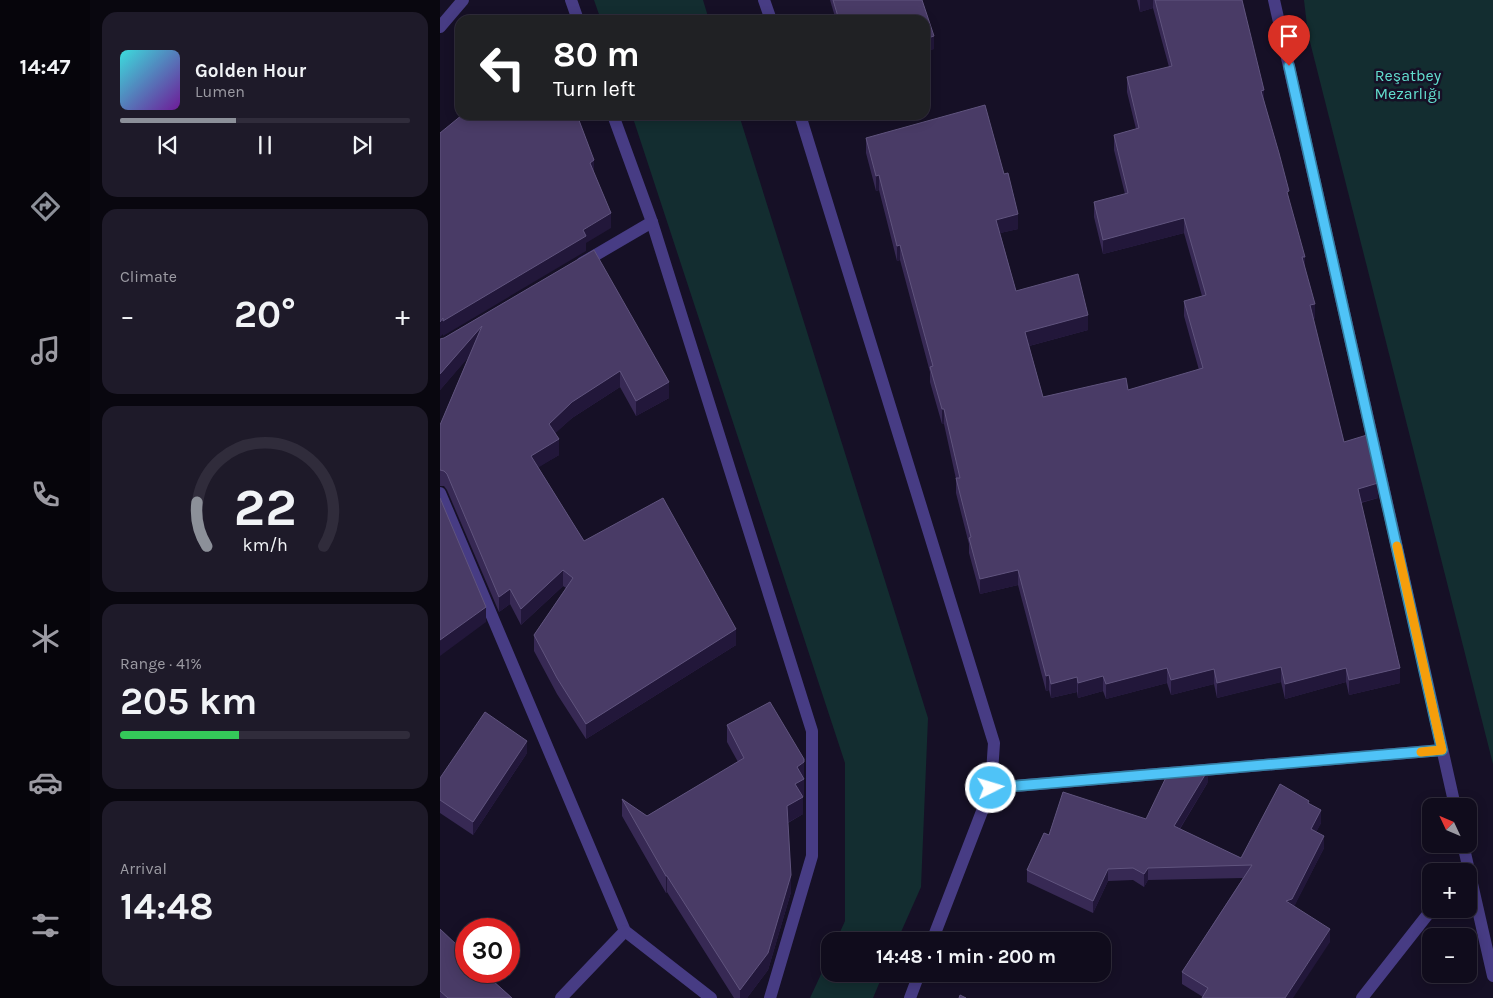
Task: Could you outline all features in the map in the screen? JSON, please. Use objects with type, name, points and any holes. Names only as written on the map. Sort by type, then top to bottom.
[{"type":"street","points":[[440,27],[463,0]]},
{"type":"street","points":[[571,0],[576,15]]},
{"type":"street","points":[[764,0],[769,15]]},
{"type":"street","points":[[1274,0],[1453,798]]},
{"type":"street","points":[[1280,28],[1284,0]]},
{"type":"street","points":[[615,120],[652,222],[812,731],[812,856],[770,998]]},
{"type":"street","points":[[802,120],[994,743],[991,788],[935,932]]},
{"type":"street","points":[[567,272],[652,222]]},
{"type":"street","points":[[440,493],[625,930],[712,998]]},
{"type":"street","points":[[991,788],[1442,750]]},
{"type":"street","points":[[1477,916],[1493,976]]},
{"type":"street","points":[[1362,998],[1425,918]]},
{"type":"street","points":[[561,998],[625,930]]},
{"type":"street","points":[[910,998],[916,982]]},
{"type":"green space","points":[[594,0],[703,0],[708,15],[599,15]]},
{"type":"green space","name":"Reşatbey Mezarlığı","points":[[1304,0],[1493,0],[1493,764],[1308,34]]},
{"type":"green space","points":[[634,120],[741,120],[928,718],[921,887],[901,932],[840,932],[845,921],[845,763]]},
{"type":"green space","points":[[821,974],[821,982],[880,982],[873,998],[810,998]]},
{"type":"building","points":[[833,0],[922,0],[927,15],[838,15]]},
{"type":"building","points":[[1155,0],[1242,0],[1264,90],[1261,91],[1279,153],[1289,191],[1287,192],[1305,257],[1302,257],[1315,304],[1310,305],[1344,442],[1367,435],[1378,483],[1358,489],[1400,668],[1349,680],[1346,668],[1285,684],[1281,667],[1217,683],[1214,669],[1171,680],[1167,668],[1106,684],[1103,676],[1078,683],[1077,677],[1051,684],[1049,675],[1046,676],[1018,570],[980,579],[956,478],[960,478],[944,409],[942,409],[930,367],[933,366],[900,245],[897,246],[879,175],[876,176],[866,138],[985,105],[1004,174],[1008,173],[1018,214],[996,220],[1016,291],[1078,274],[1088,315],[1025,332],[1043,397],[1126,378],[1128,390],[1203,368],[1184,301],[1206,295],[1184,218],[1103,240],[1094,202],[1128,193],[1114,135],[1139,128],[1127,77],[1172,66]]},
{"type":"building","points":[[930,24],[934,36],[930,37]]},
{"type":"building","points":[[456,120],[579,120],[594,160],[590,163],[611,213],[583,230],[586,236],[443,321],[443,318],[440,322],[440,133]]},
{"type":"building","points":[[594,250],[669,382],[636,401],[620,371],[572,402],[549,424],[559,439],[531,456],[584,541],[663,498],[736,629],[586,724],[557,678],[534,635],[573,578],[563,570],[521,609],[510,589],[499,597],[447,474],[440,470],[440,425],[482,326],[440,374],[440,339]]},
{"type":"building","points":[[440,498],[486,607],[440,640]]},
{"type":"building","points":[[770,702],[804,759],[804,762],[797,767],[804,779],[795,784],[803,797],[787,806],[791,875],[768,953],[740,990],[666,876],[622,799],[647,816],[744,758],[727,725]]},
{"type":"building","points":[[485,712],[527,741],[473,822],[440,800],[440,778]]},
{"type":"building","points":[[1191,767],[1208,770],[1174,826],[1241,858],[1280,784],[1321,810],[1311,829],[1324,836],[1292,899],[1286,901],[1330,929],[1285,998],[1202,998],[1208,988],[1182,972],[1252,865],[1148,868],[1144,874],[1133,868],[1108,869],[1093,901],[1027,870],[1044,833],[1049,835],[1063,792],[1146,819],[1170,769]]},
{"type":"building","points":[[440,929],[455,943],[455,983],[495,983],[512,998],[448,998],[440,991]]},
{"type":"slow traffic","points":[[1397,546],[1442,750],[1421,752]]},
{"type":"route","points":[[991,788],[1442,750],[1289,66]]}]
